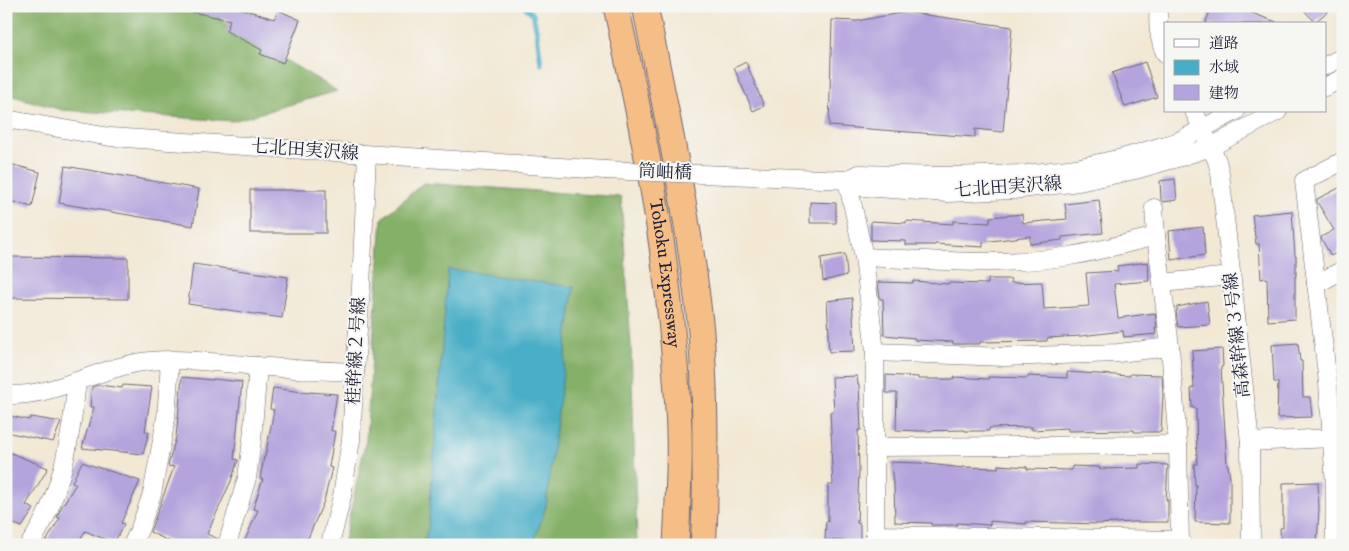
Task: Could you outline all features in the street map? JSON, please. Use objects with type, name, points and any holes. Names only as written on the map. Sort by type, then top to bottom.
[{"type":"highway","name":"Tohoku Expressway","points":[[616,6],[644,137],[658,219],[670,313],[678,410],[676,545]]},
{"type":"highway","name":"Tohoku Expressway","points":[[645,6],[689,240],[701,332],[705,474],[703,545]]},
{"type":"street","points":[[1158,6],[1157,24],[1164,50]]},
{"type":"street","points":[[1326,66],[1343,57]]},
{"type":"street","points":[[1326,86],[1343,78]]},
{"type":"street","name":"高森幹線３号線","points":[[1194,112],[1217,161],[1220,173],[1250,442],[1251,545]]},
{"type":"street","points":[[1154,208],[1170,347],[1178,445],[1180,542],[874,540],[876,447],[875,352],[864,257],[846,180],[859,174],[945,176],[1027,174],[1076,168],[1122,158],[1179,141],[1234,112]]},
{"type":"street","name":"七北田実沢線","points":[[725,175],[846,180],[862,187],[948,192],[1013,190],[1078,182],[1135,170],[1184,156],[1210,147],[1276,112]]},
{"type":"street","name":"七北田実沢線","points":[[6,119],[110,137],[606,170]]},
{"type":"street","name":"桂幹線２号線","points":[[330,545],[342,496],[352,440],[367,155]]},
{"type":"street","points":[[1335,545],[1339,484],[1332,438],[1336,379],[1316,284],[1304,181],[1343,161]]},
{"type":"street","name":"筒岫橋","points":[[606,170],[725,175]]},
{"type":"street","points":[[864,257],[950,261],[1017,261],[1070,256],[1156,236]]},
{"type":"street","points":[[1316,284],[1343,270]]},
{"type":"street","points":[[1162,283],[1231,276]]},
{"type":"street","points":[[875,352],[1005,357],[1118,353],[1170,347]]},
{"type":"street","points":[[6,395],[18,395],[70,384],[123,366],[150,361],[222,363],[355,372]]},
{"type":"street","points":[[132,545],[152,494],[166,419],[170,361]]},
{"type":"street","points":[[227,545],[247,478],[258,366]]},
{"type":"street","points":[[29,545],[38,531],[60,478],[68,447],[77,381]]},
{"type":"street","points":[[1250,442],[1332,438]]},
{"type":"street","points":[[876,447],[1178,445]]},
{"type":"green space","points":[[6,6],[202,6],[251,40],[337,91],[233,121],[62,110],[6,94]]},
{"type":"green space","points":[[423,183],[621,197],[631,345],[637,545],[343,545],[366,440],[382,219]]},
{"type":"water","points":[[448,269],[574,287],[546,506],[533,545],[423,545],[428,529]]},
{"type":"building","points":[[193,6],[233,6],[274,19],[278,10],[300,20],[283,63],[260,54],[262,50],[226,31],[230,20],[192,12]]},
{"type":"building","points":[[1212,6],[1233,6],[1276,22],[1206,22]]},
{"type":"building","points":[[1300,6],[1334,6],[1315,22]]},
{"type":"building","points":[[905,12],[1012,27],[1003,132],[975,129],[975,137],[829,126],[832,20],[857,21]]},
{"type":"building","points":[[746,62],[764,106],[753,111],[734,68]]},
{"type":"building","points":[[1145,62],[1157,97],[1125,107],[1112,73]]},
{"type":"building","points":[[6,163],[40,172],[32,207],[6,200]]},
{"type":"building","points":[[65,166],[199,189],[193,226],[59,203]]},
{"type":"building","points":[[1175,179],[1177,200],[1163,202],[1161,200],[1160,181]]},
{"type":"building","points":[[1343,186],[1343,249],[1331,256],[1321,237],[1334,230],[1317,199]]},
{"type":"building","points":[[250,190],[326,190],[326,233],[250,233]]},
{"type":"building","points":[[1099,200],[1103,233],[1062,237],[1062,240],[1030,244],[1030,236],[983,242],[983,247],[935,244],[906,245],[906,241],[871,240],[871,221],[953,224],[953,221],[990,223],[990,217],[1022,214],[1023,223],[1067,219],[1065,204]]},
{"type":"building","points":[[810,202],[836,203],[836,223],[810,223]]},
{"type":"building","points":[[1292,211],[1296,256],[1295,319],[1268,321],[1267,278],[1261,279],[1259,244],[1256,244],[1252,215]]},
{"type":"building","points":[[1203,227],[1205,255],[1171,260],[1169,231]]},
{"type":"building","points":[[845,254],[847,275],[823,281],[821,258]]},
{"type":"building","points":[[6,257],[128,258],[128,299],[6,298]]},
{"type":"building","points":[[1148,262],[1149,281],[1114,284],[1118,318],[1155,313],[1156,334],[1124,337],[1123,331],[1047,338],[1047,341],[980,342],[980,344],[953,344],[953,342],[915,340],[915,338],[884,335],[883,299],[880,299],[878,282],[913,283],[913,281],[948,284],[988,284],[988,279],[1011,279],[1011,283],[1042,282],[1044,309],[1089,306],[1086,273],[1118,271],[1117,266]]},
{"type":"building","points":[[193,264],[288,277],[282,318],[188,304]]},
{"type":"building","points":[[852,298],[855,351],[829,352],[827,301]]},
{"type":"building","points":[[1207,301],[1210,325],[1178,327],[1177,307]]},
{"type":"building","points":[[1298,343],[1300,361],[1302,361],[1303,397],[1310,397],[1312,417],[1277,418],[1278,382],[1274,382],[1272,345]]},
{"type":"building","points":[[1222,349],[1223,366],[1221,367],[1227,465],[1230,478],[1230,523],[1195,522],[1196,485],[1194,464],[1197,464],[1196,408],[1192,408],[1191,388],[1194,388],[1192,351]]},
{"type":"building","points":[[1067,372],[1130,376],[1130,374],[1162,375],[1161,432],[1134,432],[1134,430],[1068,431],[1068,428],[1032,430],[1032,427],[989,428],[989,431],[896,430],[897,393],[886,393],[886,375],[918,377],[918,379],[954,379],[954,377],[989,379],[988,377],[1028,378],[1028,376],[1067,378]]},
{"type":"building","points":[[857,376],[861,430],[858,430],[857,523],[860,524],[860,542],[825,540],[826,521],[828,522],[828,485],[833,485],[830,412],[834,411],[832,377]]},
{"type":"building","points":[[182,377],[242,382],[234,459],[238,460],[231,481],[207,534],[218,539],[217,545],[177,545],[150,532],[174,467],[168,466],[176,437]]},
{"type":"building","points":[[99,385],[122,388],[123,385],[152,387],[145,431],[149,432],[143,454],[82,448],[94,407],[90,407],[92,387]]},
{"type":"building","points":[[273,388],[309,393],[337,394],[331,431],[335,431],[329,467],[332,468],[324,501],[305,545],[243,545],[258,510],[253,509],[263,479],[260,479],[274,410],[270,409]]},
{"type":"building","points":[[6,415],[29,420],[31,417],[61,422],[53,442],[6,432]]},
{"type":"building","points":[[6,451],[48,468],[26,505],[34,509],[22,527],[6,521]]},
{"type":"building","points":[[82,462],[140,481],[121,523],[124,524],[114,543],[85,531],[77,545],[44,545],[60,518],[57,517],[62,506],[76,484],[72,482]]},
{"type":"building","points":[[891,462],[963,468],[998,468],[998,465],[1027,467],[1027,469],[1072,470],[1072,466],[1099,467],[1099,469],[1139,468],[1139,464],[1168,465],[1166,500],[1168,500],[1168,522],[1099,524],[1026,522],[1026,524],[990,521],[990,525],[957,523],[957,525],[931,525],[931,523],[895,522],[894,484]]},
{"type":"building","points":[[1318,482],[1317,545],[1281,545],[1280,528],[1283,528],[1283,483]]},
{"type":"waterway","points":[[524,6],[533,14],[541,64]]}]
